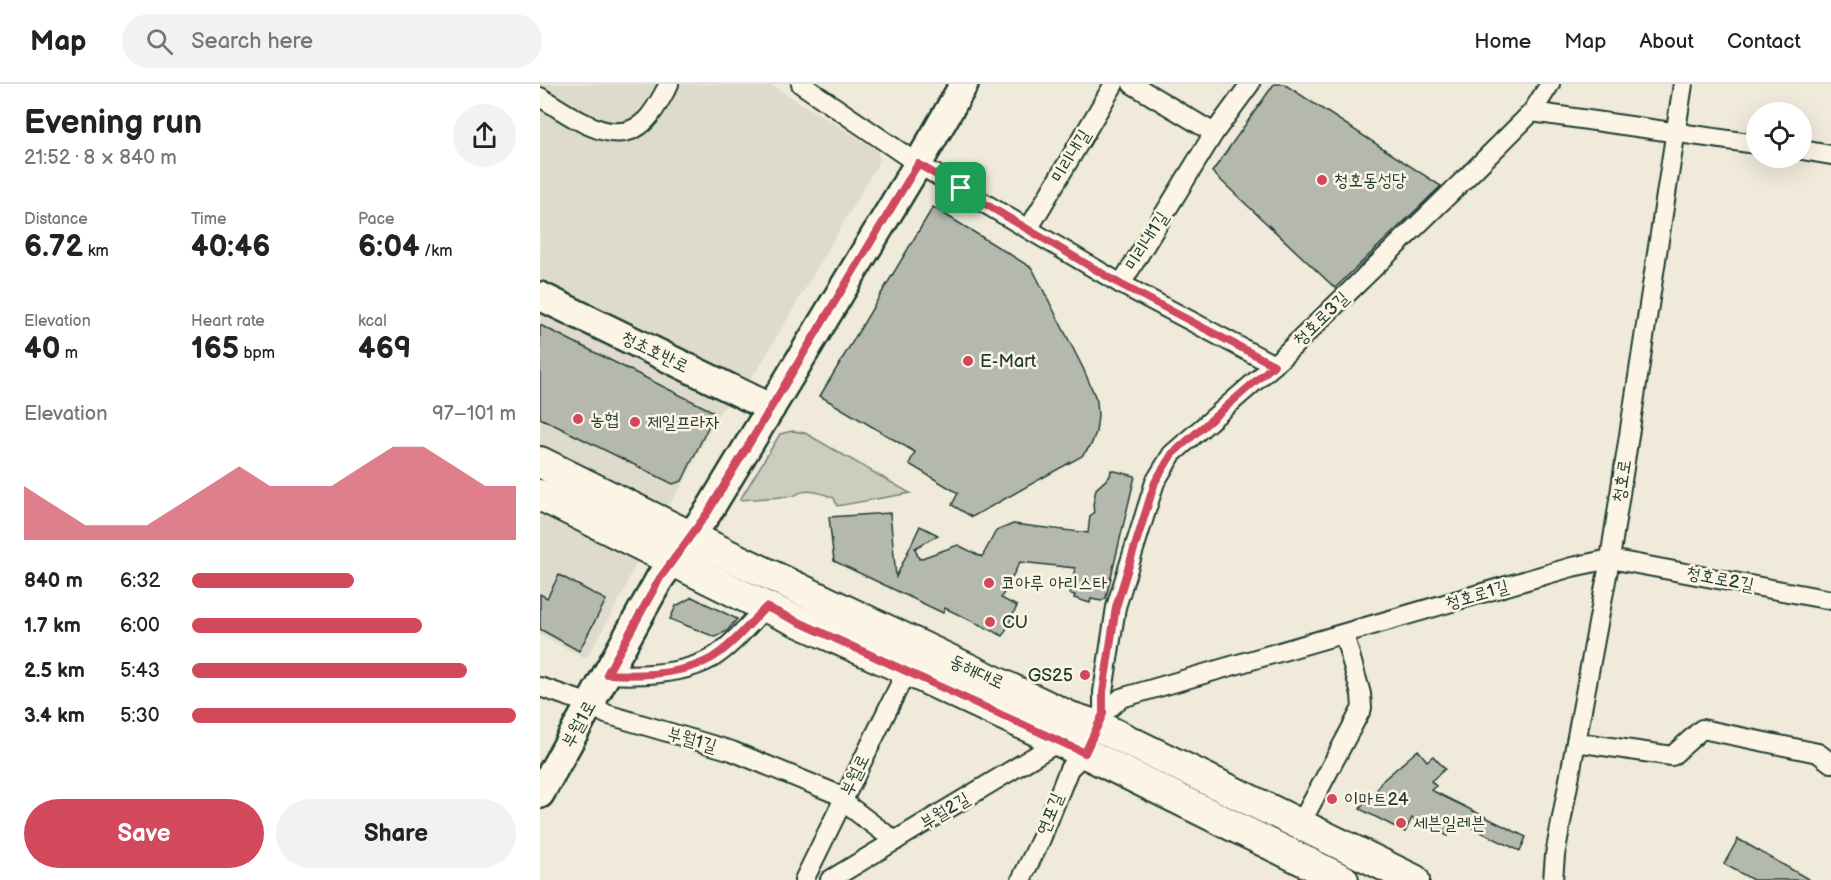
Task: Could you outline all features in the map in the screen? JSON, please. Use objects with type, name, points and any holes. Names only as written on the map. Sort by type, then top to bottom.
[{"type":"main road","name":"동해대로","points":[[540,462],[741,561],[1070,717],[1101,720],[1300,825],[1414,880]]},
{"type":"main road","name":"동해대로","points":[[540,495],[766,607],[1073,747],[1349,880]]},
{"type":"main road","points":[[1073,747],[1101,720]]},
{"type":"street","points":[[540,97],[579,121],[599,130],[616,132],[638,126],[646,120],[669,84]]},
{"type":"street","points":[[801,84],[918,164],[1120,284]]},
{"type":"street","name":"부월1로","points":[[540,794],[672,560],[708,512],[964,84]]},
{"type":"street","name":"미리내길","points":[[1029,228],[1114,84]]},
{"type":"street","points":[[1132,84],[1214,133]]},
{"type":"street","name":"미리내1길","points":[[1250,84],[1214,133],[1120,284],[1274,365]]},
{"type":"street","name":"청호로3길","points":[[1101,720],[1116,607],[1155,482],[1172,454],[1274,365],[1532,112],[1550,84]]},
{"type":"street","name":"청호로","points":[[1552,879],[1610,559],[1683,84]]},
{"type":"street","points":[[1532,112],[1746,142]]},
{"type":"street","points":[[1812,152],[1831,155]]},
{"type":"street","name":"청초호반로","points":[[540,296],[771,408]]},
{"type":"street","name":"청호로2길","points":[[1610,559],[1831,600]]},
{"type":"street","name":"청호로1길","points":[[1101,720],[1121,698],[1563,570],[1610,559]]},
{"type":"street","points":[[607,674],[656,673],[701,663],[729,644],[766,607]]},
{"type":"street","points":[[1300,825],[1362,708],[1361,694],[1344,634]]},
{"type":"street","name":"부월로","points":[[804,880],[907,670]]},
{"type":"street","name":"부월1길","points":[[540,687],[590,704],[606,714],[732,751],[843,799],[895,841]]},
{"type":"street","points":[[1576,742],[1672,756],[1702,729],[1818,753],[1831,763]]},
{"type":"street","name":"부월2길","points":[[830,880],[895,841],[1073,747]]},
{"type":"street","name":"연포길","points":[[1021,880],[1041,839],[1068,769],[1073,747]]},
{"type":"shaded area","points":[[540,84],[770,84],[876,149],[880,160],[758,369],[715,418],[684,483],[666,508],[627,581],[627,586],[586,659],[540,635]]},
{"type":"shaded area","points":[[792,431],[805,433],[910,493],[837,506],[834,498],[809,491],[794,496],[740,500],[780,434]]},
{"type":"building","points":[[1274,84],[1284,84],[1441,186],[1335,288],[1212,172]]},
{"type":"building","points":[[933,207],[1032,268],[1083,368],[1097,401],[1096,432],[1091,445],[1082,456],[972,517],[952,505],[958,493],[909,464],[915,452],[820,396]]},
{"type":"building","name":"제일프라자","points":[[540,325],[712,411],[713,417],[682,481],[673,484],[540,418]]},
{"type":"building","points":[[1111,470],[1135,476],[1106,598],[1101,601],[1091,599],[1090,603],[1074,598],[1075,595],[1070,594],[1075,568],[1020,562],[1001,598],[1017,606],[1003,636],[945,608],[943,613],[834,561],[829,517],[890,513],[896,577],[920,526],[938,535],[915,548],[919,559],[958,545],[982,557],[996,531],[1013,524],[1088,533],[1090,516],[1094,513],[1096,489],[1110,476]]},
{"type":"building","points":[[559,575],[606,600],[579,651],[540,629],[540,594],[547,598]]},
{"type":"building","points":[[692,597],[737,619],[727,631],[715,637],[670,619],[676,606]]},
{"type":"building","points":[[1418,750],[1427,761],[1433,756],[1445,769],[1431,781],[1436,786],[1431,790],[1526,837],[1520,851],[1456,820],[1448,836],[1412,818],[1405,832],[1360,809],[1367,797],[1372,800],[1381,782]]},
{"type":"building","points":[[1738,839],[1810,880],[1753,880],[1724,864]]},
{"type":"place","name":"청호동성당","points":[[1322,180]]},
{"type":"place","name":"E-Mart","points":[[968,361]]},
{"type":"place","name":"농협","points":[[578,419]]},
{"type":"place","name":"제일프라자","points":[[635,422]]},
{"type":"place","name":"코아루 아리스타","points":[[989,583]]},
{"type":"place","name":"CU","points":[[990,622]]},
{"type":"place","name":"GS25","points":[[1085,675]]},
{"type":"place","name":"이마트24","points":[[1332,799]]},
{"type":"place","name":"세븐일레븐","points":[[1401,823]]},
{"type":"route","points":[[918,164],[961,188],[1120,284],[1274,365],[1172,454],[1155,482],[1116,607],[1103,692],[1103,714],[1085,753],[766,607],[729,644],[701,663],[656,673],[607,674],[660,578],[708,512],[918,164]]}]
